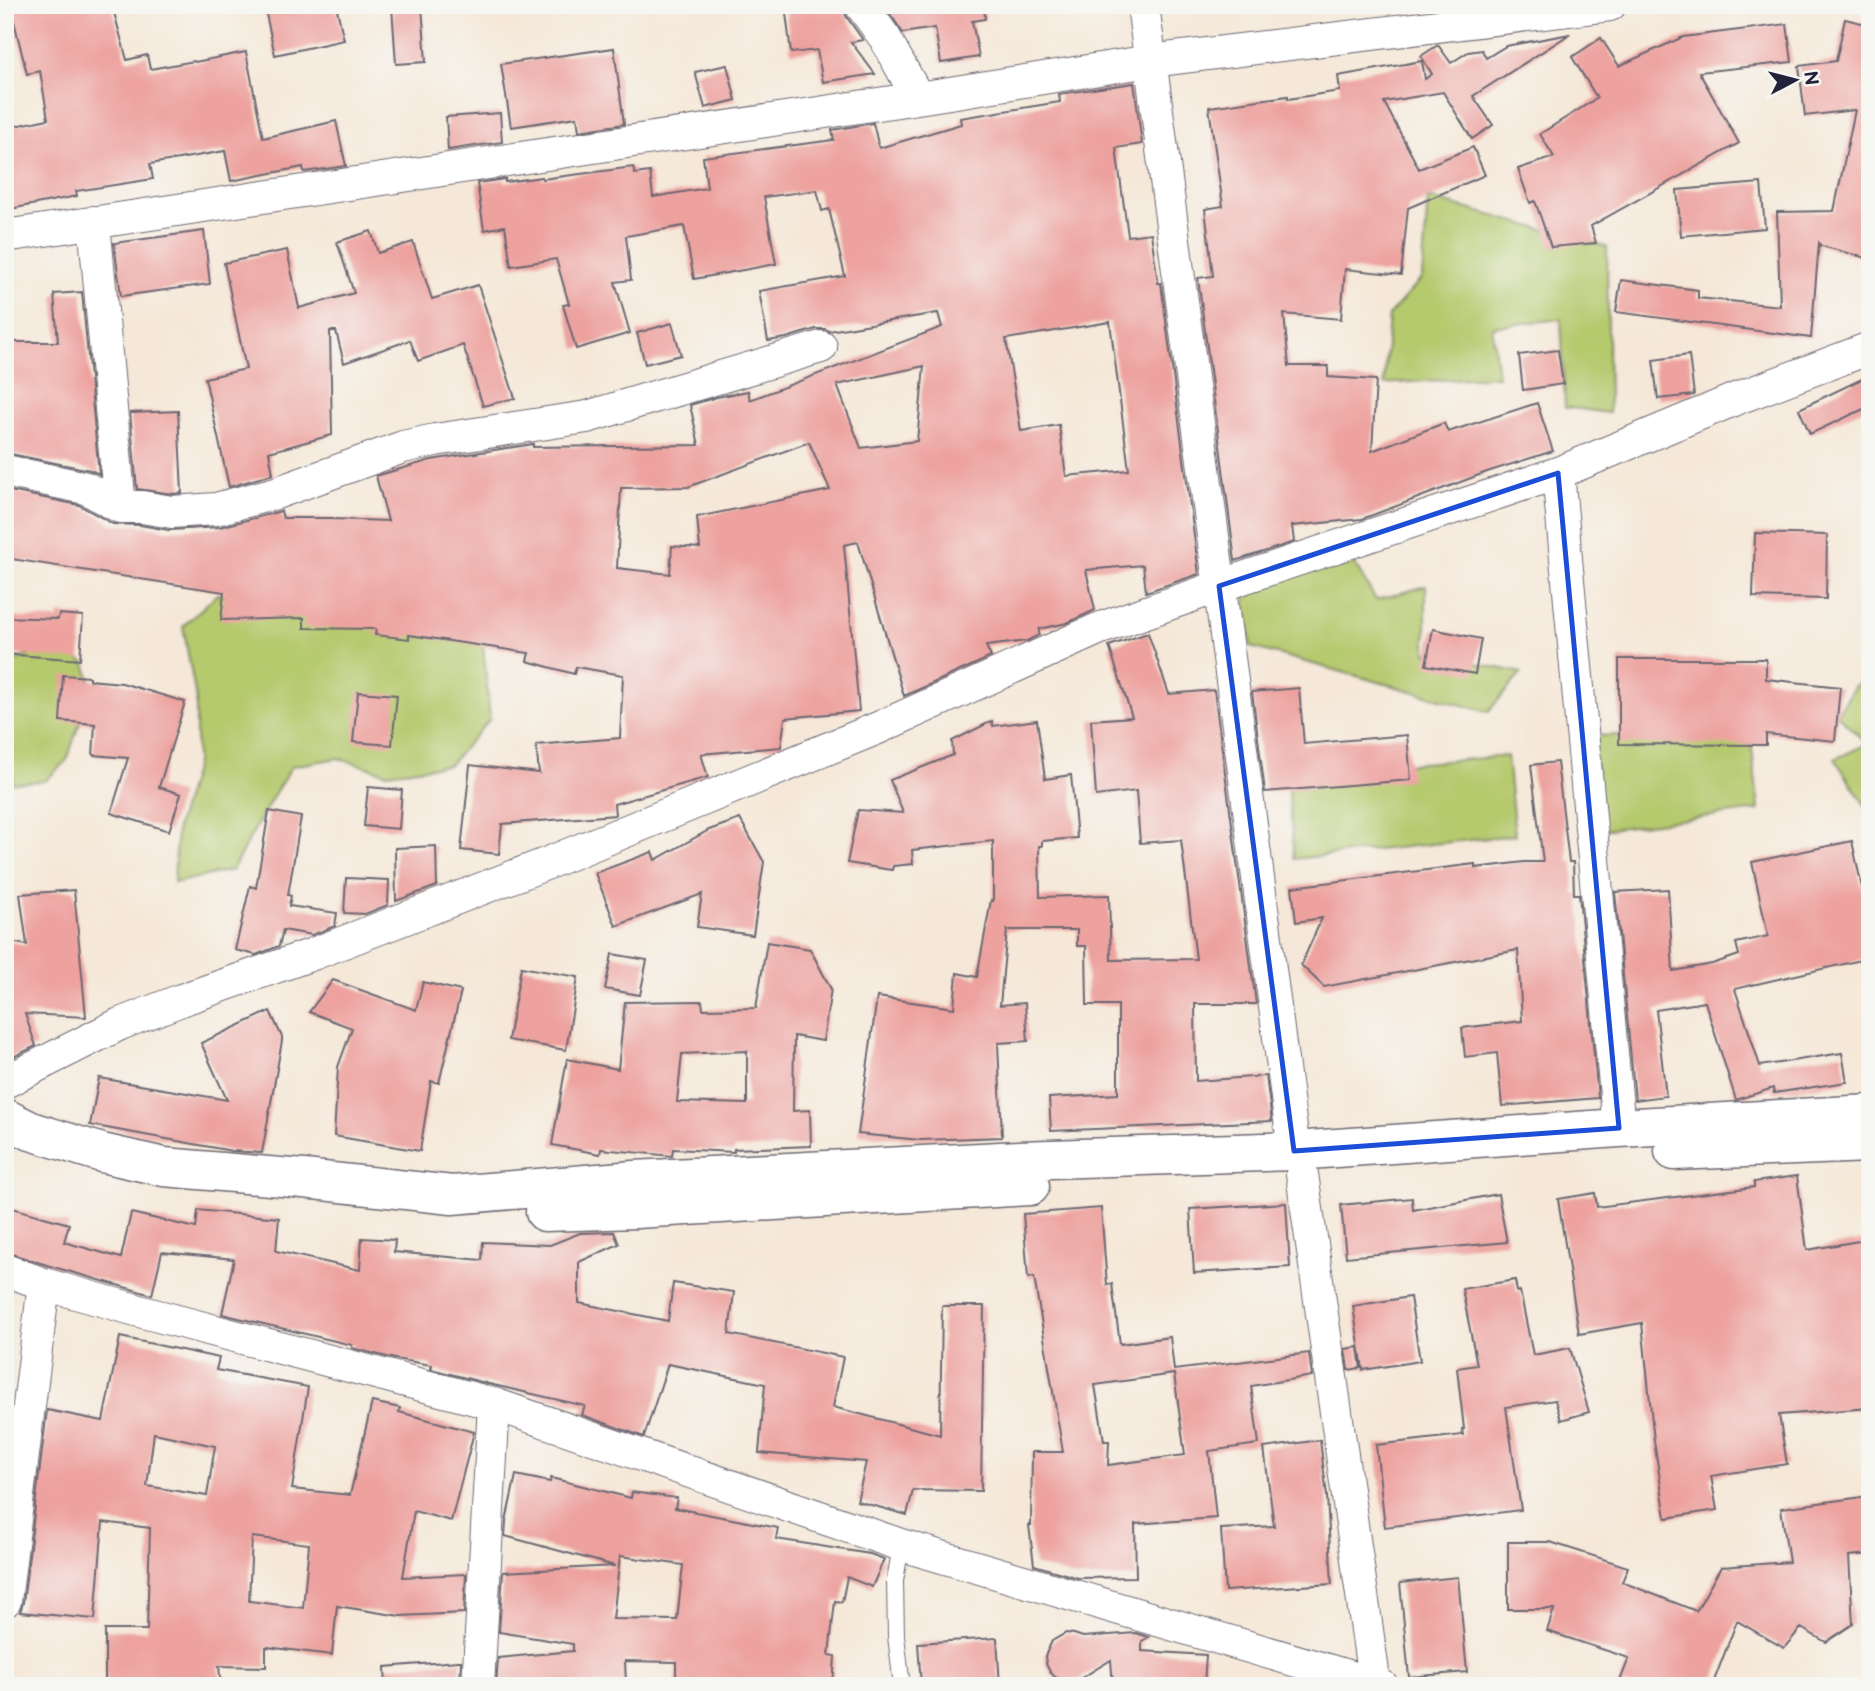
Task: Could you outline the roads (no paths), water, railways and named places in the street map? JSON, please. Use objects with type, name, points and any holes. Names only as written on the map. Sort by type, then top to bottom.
[{"type":"street","points":[[861,5],[885,38],[918,98]]},
{"type":"street","points":[[5,1270],[44,1284],[157,1315],[494,1404],[901,1545],[1378,1685],[1298,1162],[1143,5]]},
{"type":"street","points":[[5,236],[1150,61],[1610,5]]},
{"type":"street","points":[[94,222],[120,507]]},
{"type":"street","points":[[5,471],[86,488],[120,507],[142,507],[172,512],[216,509],[276,493],[403,447],[587,416],[821,346]]},
{"type":"street","points":[[5,1082],[120,1024],[313,954],[548,863],[878,729],[1098,629],[1558,473],[1738,398],[1870,348]]},
{"type":"street","points":[[1558,473],[1619,1128]]},
{"type":"street","points":[[5,1141],[97,1171],[160,1185],[301,1206],[452,1214],[636,1209],[1010,1187],[1298,1162],[1619,1128],[1870,1114]]},
{"type":"street","points":[[5,1118],[32,1131],[102,1153],[164,1167],[452,1195],[634,1180],[1019,1160],[1298,1162],[1870,1143]]},
{"type":"street","points":[[5,1601],[44,1284]]},
{"type":"street","points":[[478,1686],[494,1404]]},
{"type":"lane","points":[[901,1545],[895,1581],[896,1636],[902,1686]]}]
